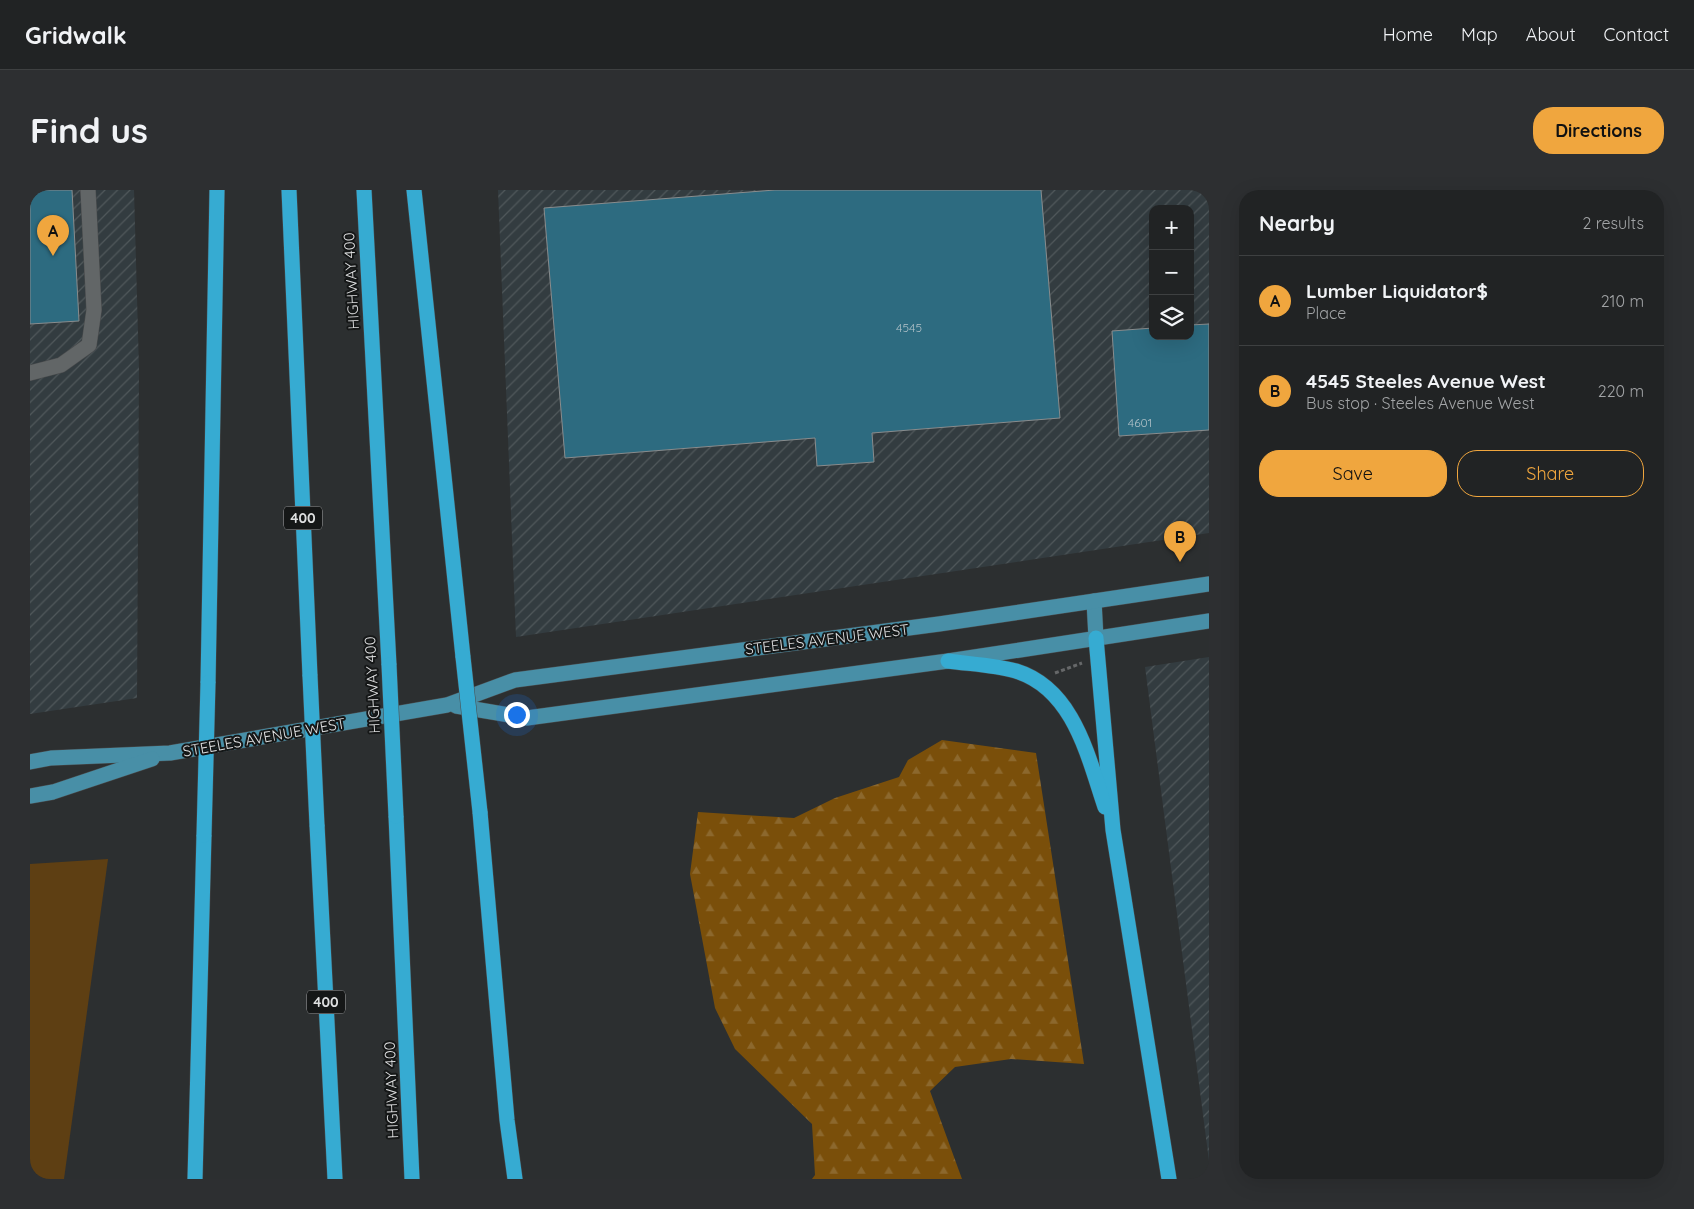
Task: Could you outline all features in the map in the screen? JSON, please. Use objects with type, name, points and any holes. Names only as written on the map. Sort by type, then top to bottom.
[{"type":"highway","points":[[195,1179],[208,682],[217,190]]},
{"type":"highway","name":"400","points":[[289,190],[310,676],[335,1179]]},
{"type":"highway","name":"HIGHWAY 400","points":[[364,190],[389,665],[412,1179]]},
{"type":"highway","points":[[414,190],[480,812],[507,1120],[514,1179]]},
{"type":"highway","points":[[1096,638],[1113,830],[1169,1179]]},
{"type":"highway","points":[[948,661],[1017,672],[1043,684],[1060,701],[1072,719],[1082,740],[1113,830]]},
{"type":"highway","points":[[411,1156],[416,1179]]},
{"type":"main road","name":"STEELES AVENUE WEST","points":[[30,762],[51,758],[170,753],[447,704],[515,680],[939,624],[1209,584]]},
{"type":"main road","points":[[1094,601],[1096,638]]},
{"type":"main road","name":"STEELES AVENUE WEST","points":[[447,704],[527,718],[948,661],[1209,621]]},
{"type":"main road","name":"STEELES AVENUE WEST","points":[[30,796],[54,792],[170,753]]},
{"type":"lane","points":[[30,373],[61,365],[90,345],[94,310],[88,190]]},
{"type":"path","points":[[1050,675],[1064,668],[1087,662]]},
{"type":"shaded area","points":[[30,190],[134,190],[139,369],[137,698],[30,714]]},
{"type":"shaded area","points":[[498,190],[1209,190],[1209,533],[516,637]]},
{"type":"shaded area","points":[[1209,657],[1209,1161],[1145,667]]},
{"type":"shaded area","points":[[108,859],[64,1179],[30,1179],[30,864]]},
{"type":"green space","points":[[942,740],[1036,753],[1084,1064],[1011,1059],[955,1067],[930,1091],[962,1179],[812,1179],[815,1175],[812,1124],[735,1049],[715,1008],[690,874],[698,812],[794,818],[835,798],[899,777],[908,760]]},
{"type":"building","points":[[30,190],[72,190],[79,321],[30,324]]},
{"type":"building","points":[[775,190],[1041,190],[1060,418],[872,433],[874,462],[817,466],[815,438],[565,458],[544,208]]},
{"type":"building","points":[[1209,324],[1209,430],[1119,436],[1112,331],[1149,328],[1149,340],[1194,340],[1194,325]]},
{"type":"place","name":"Lumber Liquidator$","points":[[53,256]]},
{"type":"place","name":"4545 Steeles Avenue West","points":[[1180,562]]}]
